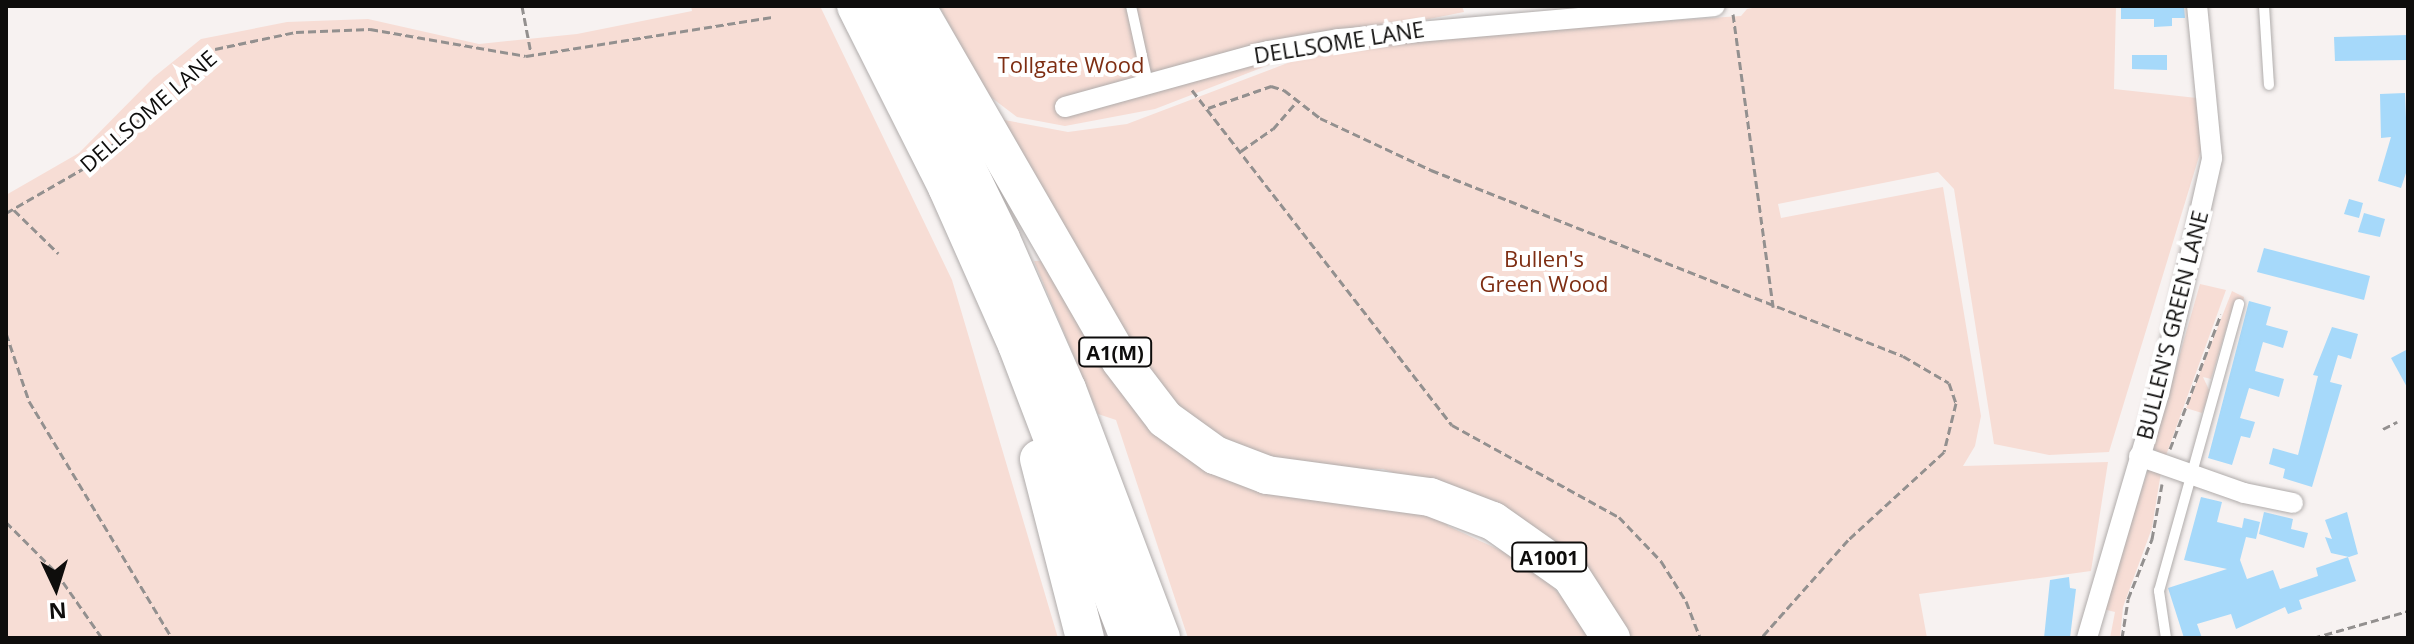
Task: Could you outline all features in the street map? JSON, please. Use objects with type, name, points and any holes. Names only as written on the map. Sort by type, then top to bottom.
[{"type":"highway","points":[[856,6],[947,187],[1047,418],[1129,638]]},
{"type":"highway","name":"A1(M)","points":[[888,6],[1055,362],[1161,638]]},
{"type":"highway","name":"A1(M)","points":[[916,6],[1120,360],[1165,419],[1215,455],[1267,475],[1393,491],[1461,507]]},
{"type":"highway","points":[[947,187],[975,294],[1041,464],[1085,638]]},
{"type":"highway","name":"A1001","points":[[1461,507],[1526,539],[1571,576],[1611,638]]},
{"type":"street","name":"DELLSOME LANE","points":[[1065,107],[1268,51],[1408,29],[1715,6]]},
{"type":"street","name":"BULLEN'S GREEN LANE","points":[[2087,638],[2159,394],[2212,158],[2197,6]]},
{"type":"street","points":[[2139,456],[2192,477],[2293,503]]},
{"type":"lane","points":[[1131,6],[1148,83]]},
{"type":"lane","points":[[2264,6],[2269,85]]},
{"type":"lane","points":[[2166,638],[2159,591],[2239,304]]},
{"type":"path","points":[[522,6],[531,54]]},
{"type":"path","points":[[1732,6],[1773,307]]},
{"type":"path","name":"DELLSOME LANE","points":[[6,213],[93,163],[215,49],[296,32],[370,29],[492,53],[531,54],[773,17]]},
{"type":"path","points":[[1180,74],[1452,425],[1619,517],[1661,561],[1700,638]]},
{"type":"path","points":[[1208,108],[1271,86],[1320,118],[1431,170],[1933,371],[1949,383],[1956,403],[1944,452],[1848,540],[1761,638]]},
{"type":"path","points":[[1240,151],[1273,129],[1297,101]]},
{"type":"path","points":[[14,210],[58,253]]},
{"type":"path","points":[[2170,451],[2224,306]]},
{"type":"path","points":[[6,333],[29,401],[172,638]]},
{"type":"path","points":[[2383,429],[2397,422]]},
{"type":"path","points":[[2122,638],[2128,599],[2152,539],[2162,484]]},
{"type":"path","points":[[6,522],[56,572],[102,638]]},
{"type":"path","points":[[2313,638],[2408,611]]},
{"type":"green space","points":[[691,6],[820,6],[952,280],[1058,638],[6,638],[6,195],[79,153],[154,77],[201,39],[287,22],[368,19],[479,44],[577,34],[692,11]]},
{"type":"green space","name":"Tollgate Wood","points":[[939,6],[1462,6],[1464,12],[1344,36],[1155,109],[1065,126],[1017,117],[988,95]]},
{"type":"green space","name":"Bullen's Green Wood","points":[[1763,6],[2116,6],[2114,89],[2197,98],[2201,150],[2109,452],[2049,455],[1994,444],[1954,189],[1938,172],[1778,204],[1781,218],[1943,187],[1981,416],[1975,446],[1963,466],[2108,462],[2091,571],[1919,594],[1927,638],[1618,638],[1500,512],[1383,469],[1279,468],[1210,441],[1160,398],[994,118],[1068,132],[1127,124],[1314,53],[1413,37],[1741,16],[1747,9]]},
{"type":"green space","points":[[1034,261],[1044,261],[1168,444],[1441,511],[1448,526],[1536,567],[1585,624],[1590,638],[1188,638],[1116,420],[1098,414]]},
{"type":"green space","points":[[2200,284],[2226,290],[2165,458],[2153,448]]},
{"type":"green space","points":[[2232,291],[2244,297],[2243,303],[2234,303],[2211,379],[2203,377],[2210,392],[2202,413],[2186,408]]},
{"type":"green space","points":[[2148,470],[2161,472],[2152,528],[2123,607],[2120,638],[2110,638],[2115,612],[2103,609]]},
{"type":"building","points":[[2121,6],[2184,6],[2185,18],[2172,18],[2172,26],[2154,27],[2154,19],[2121,19]]},
{"type":"building","points":[[2408,35],[2408,60],[2335,61],[2334,37]]},
{"type":"building","points":[[2132,55],[2167,55],[2167,70],[2132,69]]},
{"type":"building","points":[[2405,93],[2408,167],[2401,188],[2378,181],[2391,137],[2381,138],[2380,94]]},
{"type":"building","points":[[2349,199],[2363,203],[2359,218],[2344,214]]},
{"type":"building","points":[[2364,213],[2385,219],[2380,237],[2358,232]]},
{"type":"building","points":[[2264,248],[2370,276],[2364,300],[2257,272]]},
{"type":"building","points":[[2249,301],[2271,307],[2266,325],[2288,331],[2283,348],[2263,342],[2255,371],[2284,379],[2279,397],[2249,388],[2240,418],[2255,422],[2250,438],[2241,436],[2232,465],[2208,458]]},
{"type":"building","points":[[2332,327],[2358,334],[2351,359],[2338,355],[2330,382],[2342,385],[2312,487],[2283,478],[2285,469],[2269,464],[2273,448],[2298,455],[2318,376],[2313,375]]},
{"type":"building","points":[[2408,349],[2408,389],[2391,358]]},
{"type":"building","points":[[2201,497],[2222,502],[2217,522],[2242,528],[2244,518],[2260,522],[2256,539],[2246,537],[2240,560],[2247,579],[2273,570],[2280,589],[2318,576],[2316,568],[2348,557],[2356,581],[2299,600],[2302,609],[2288,614],[2285,607],[2236,629],[2231,614],[2197,624],[2202,638],[2184,638],[2168,588],[2227,569],[2184,560]]},
{"type":"building","points":[[2264,512],[2293,519],[2291,529],[2308,533],[2304,548],[2259,534]]},
{"type":"building","points":[[2347,512],[2358,554],[2349,557],[2331,553],[2325,537],[2332,539],[2325,520]]},
{"type":"building","points":[[2069,577],[2070,588],[2076,589],[2070,638],[2044,638],[2050,580]]}]
